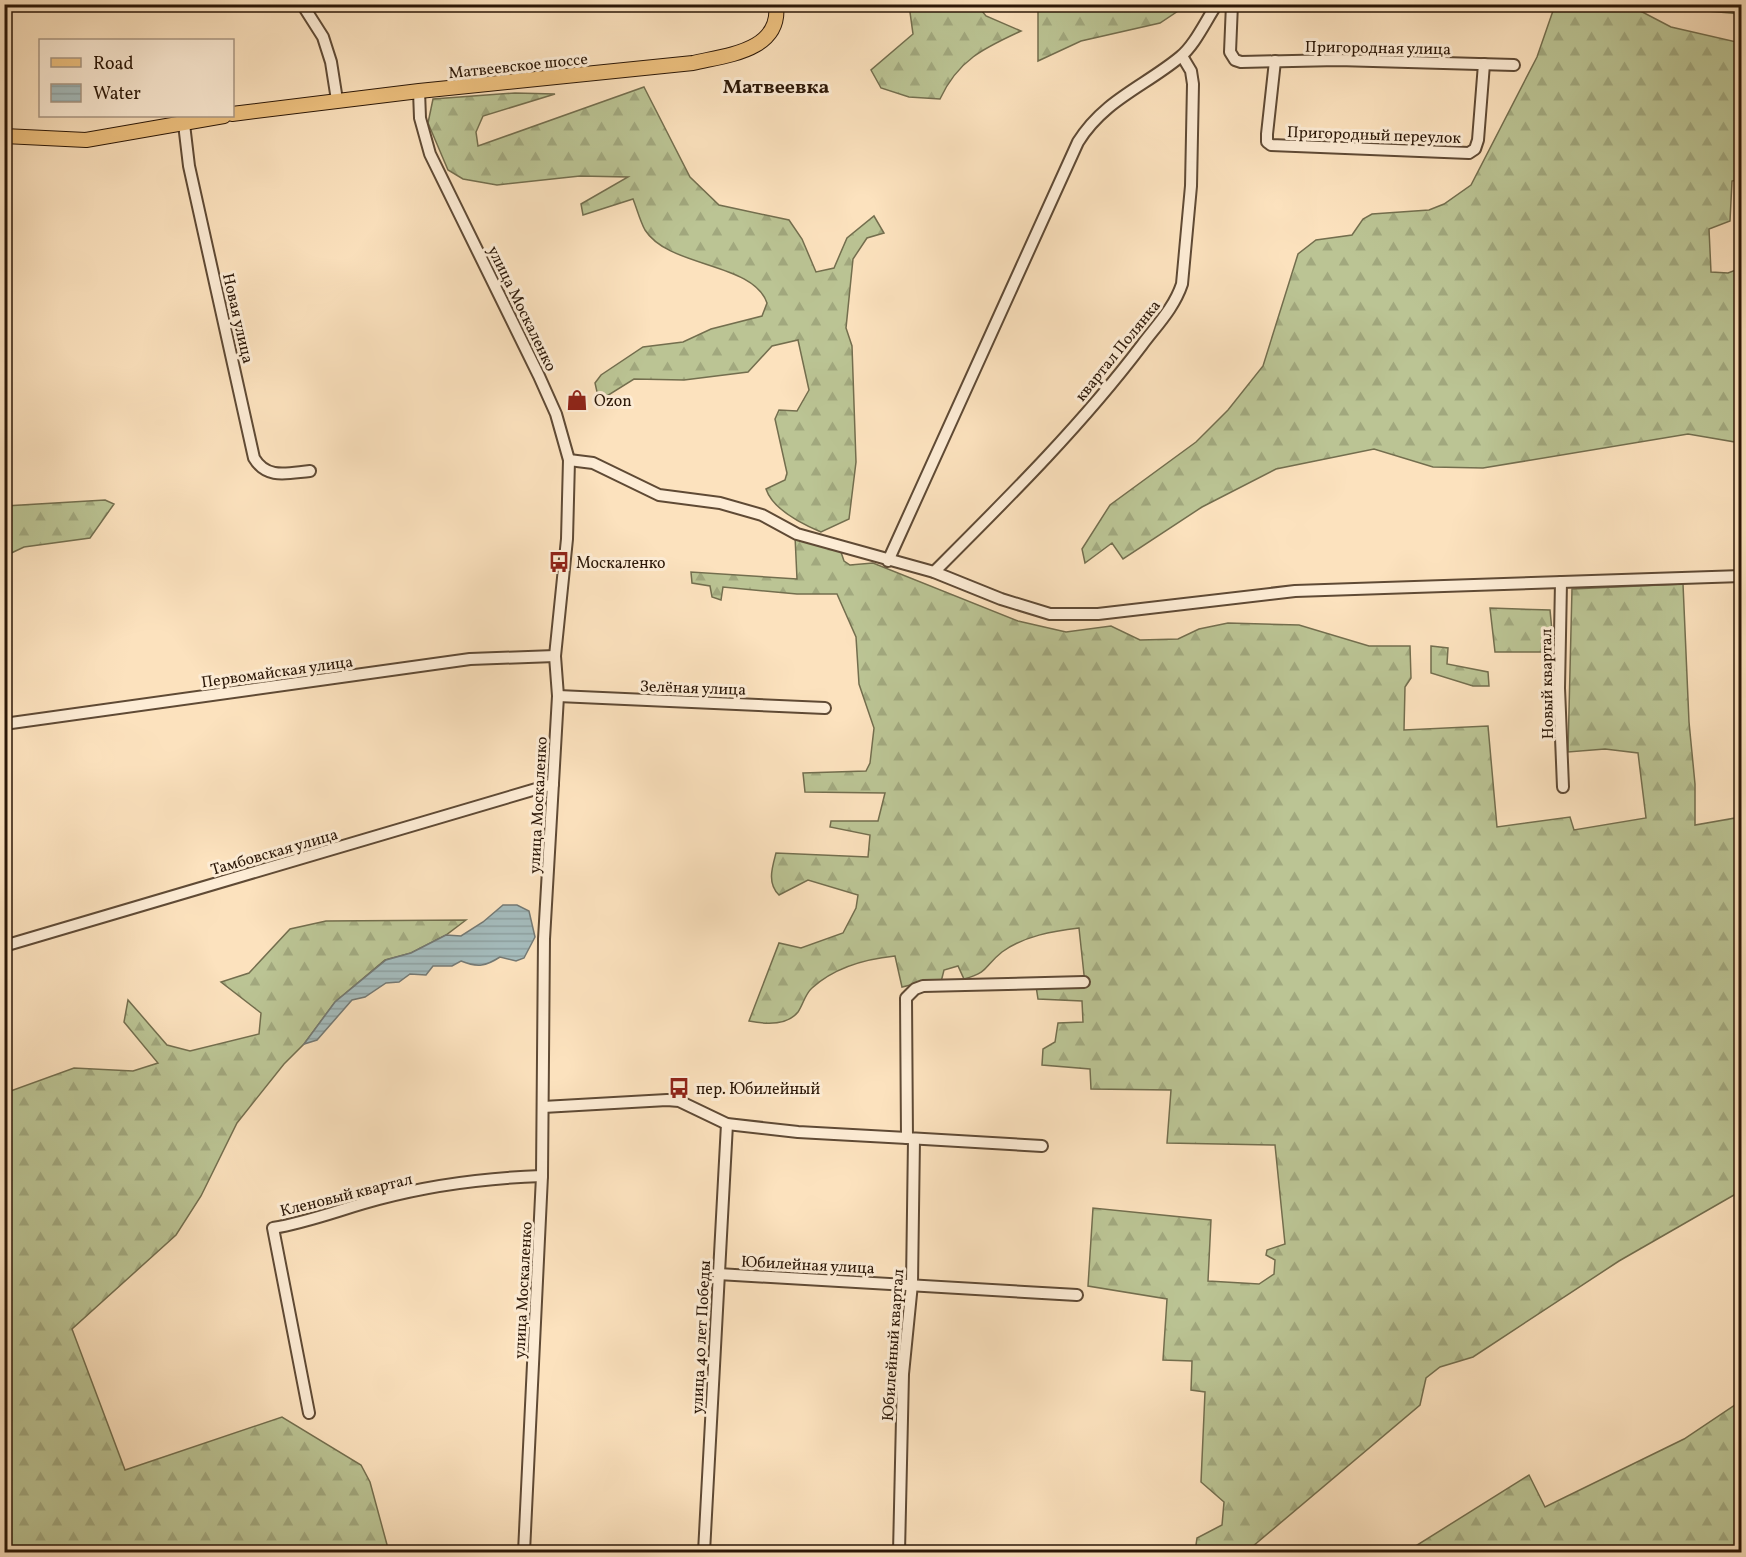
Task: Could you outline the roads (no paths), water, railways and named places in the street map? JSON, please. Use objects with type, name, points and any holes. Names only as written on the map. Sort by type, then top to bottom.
[{"type":"main road","name":"Матвеевское шоссе","points":[[234,114],[425,90],[487,86],[693,63],[736,53],[762,43],[774,27],[776,4]]},
{"type":"main road","points":[[4,136],[86,140],[219,117]]},
{"type":"street","points":[[302,4],[323,37],[331,62],[337,100]]},
{"type":"street","points":[[888,561],[1078,142],[1088,127],[1132,88],[1182,56],[1217,4]]},
{"type":"street","name":"Пригородная улица","points":[[1232,4],[1230,52],[1235,60],[1241,62],[1338,60],[1514,65]]},
{"type":"street","name":"квартал Полянка","points":[[934,572],[1078,421],[1129,362],[1177,297],[1182,284],[1186,243],[1192,141],[1193,84],[1191,70],[1182,56]]},
{"type":"street","name":"Пригородный переулок","points":[[1275,61],[1266,134],[1267,142],[1271,145],[1469,153],[1478,141],[1484,64]]},
{"type":"street","name":"улица Москаленко","points":[[425,90],[420,118],[430,154],[539,376],[556,414],[568,460],[567,538],[555,656],[558,696],[544,939],[542,1176],[524,1552]]},
{"type":"street","name":"Новая улица","points":[[184,124],[189,166],[254,458],[266,471],[276,474],[310,471]]},
{"type":"street","points":[[568,460],[593,464],[659,495],[720,503],[762,515],[797,534],[934,572],[1001,599],[1050,615],[1076,616],[1295,591],[1742,576]]},
{"type":"street","name":"Новый квартал","points":[[1561,582],[1559,688],[1563,787]]},
{"type":"street","name":"Первомайская улица","points":[[4,724],[470,659],[555,656]]},
{"type":"street","name":"Зелёная улица","points":[[558,696],[825,708]]},
{"type":"street","name":"Тамбовская улица","points":[[4,946],[553,784]]},
{"type":"street","name":"Юбилейный квартал","points":[[899,1552],[903,1374],[912,1284],[911,1138],[905,1004],[909,993],[923,986],[1084,982]]},
{"type":"street","points":[[543,1107],[667,1100],[679,1101],[727,1124],[798,1132],[1042,1146]]},
{"type":"street","name":"улица 40 лет Победы","points":[[704,1552],[727,1124]]},
{"type":"street","name":"Кленовый квартал","points":[[309,1413],[273,1228],[294,1225],[380,1198],[473,1179],[542,1176]]},
{"type":"street","name":"Юбилейная улица","points":[[718,1274],[1077,1295]]},
{"type":"water","points":[[503,905],[517,905],[529,911],[535,937],[524,958],[516,961],[500,957],[482,965],[472,965],[461,961],[452,966],[433,966],[426,975],[410,974],[399,982],[386,983],[365,997],[352,1000],[317,1040],[304,1044],[335,1002],[386,960],[411,953],[446,935],[461,936],[483,922]]},
{"type":"place","name":"Ozon","points":[[577,400]]},
{"type":"place","name":"Москаленко","points":[[559,562]]},
{"type":"place","name":"пер. Юбилейный","points":[[679,1088]]},
{"type":"district","name":"Матвеевка","points":[[776,86]]}]
